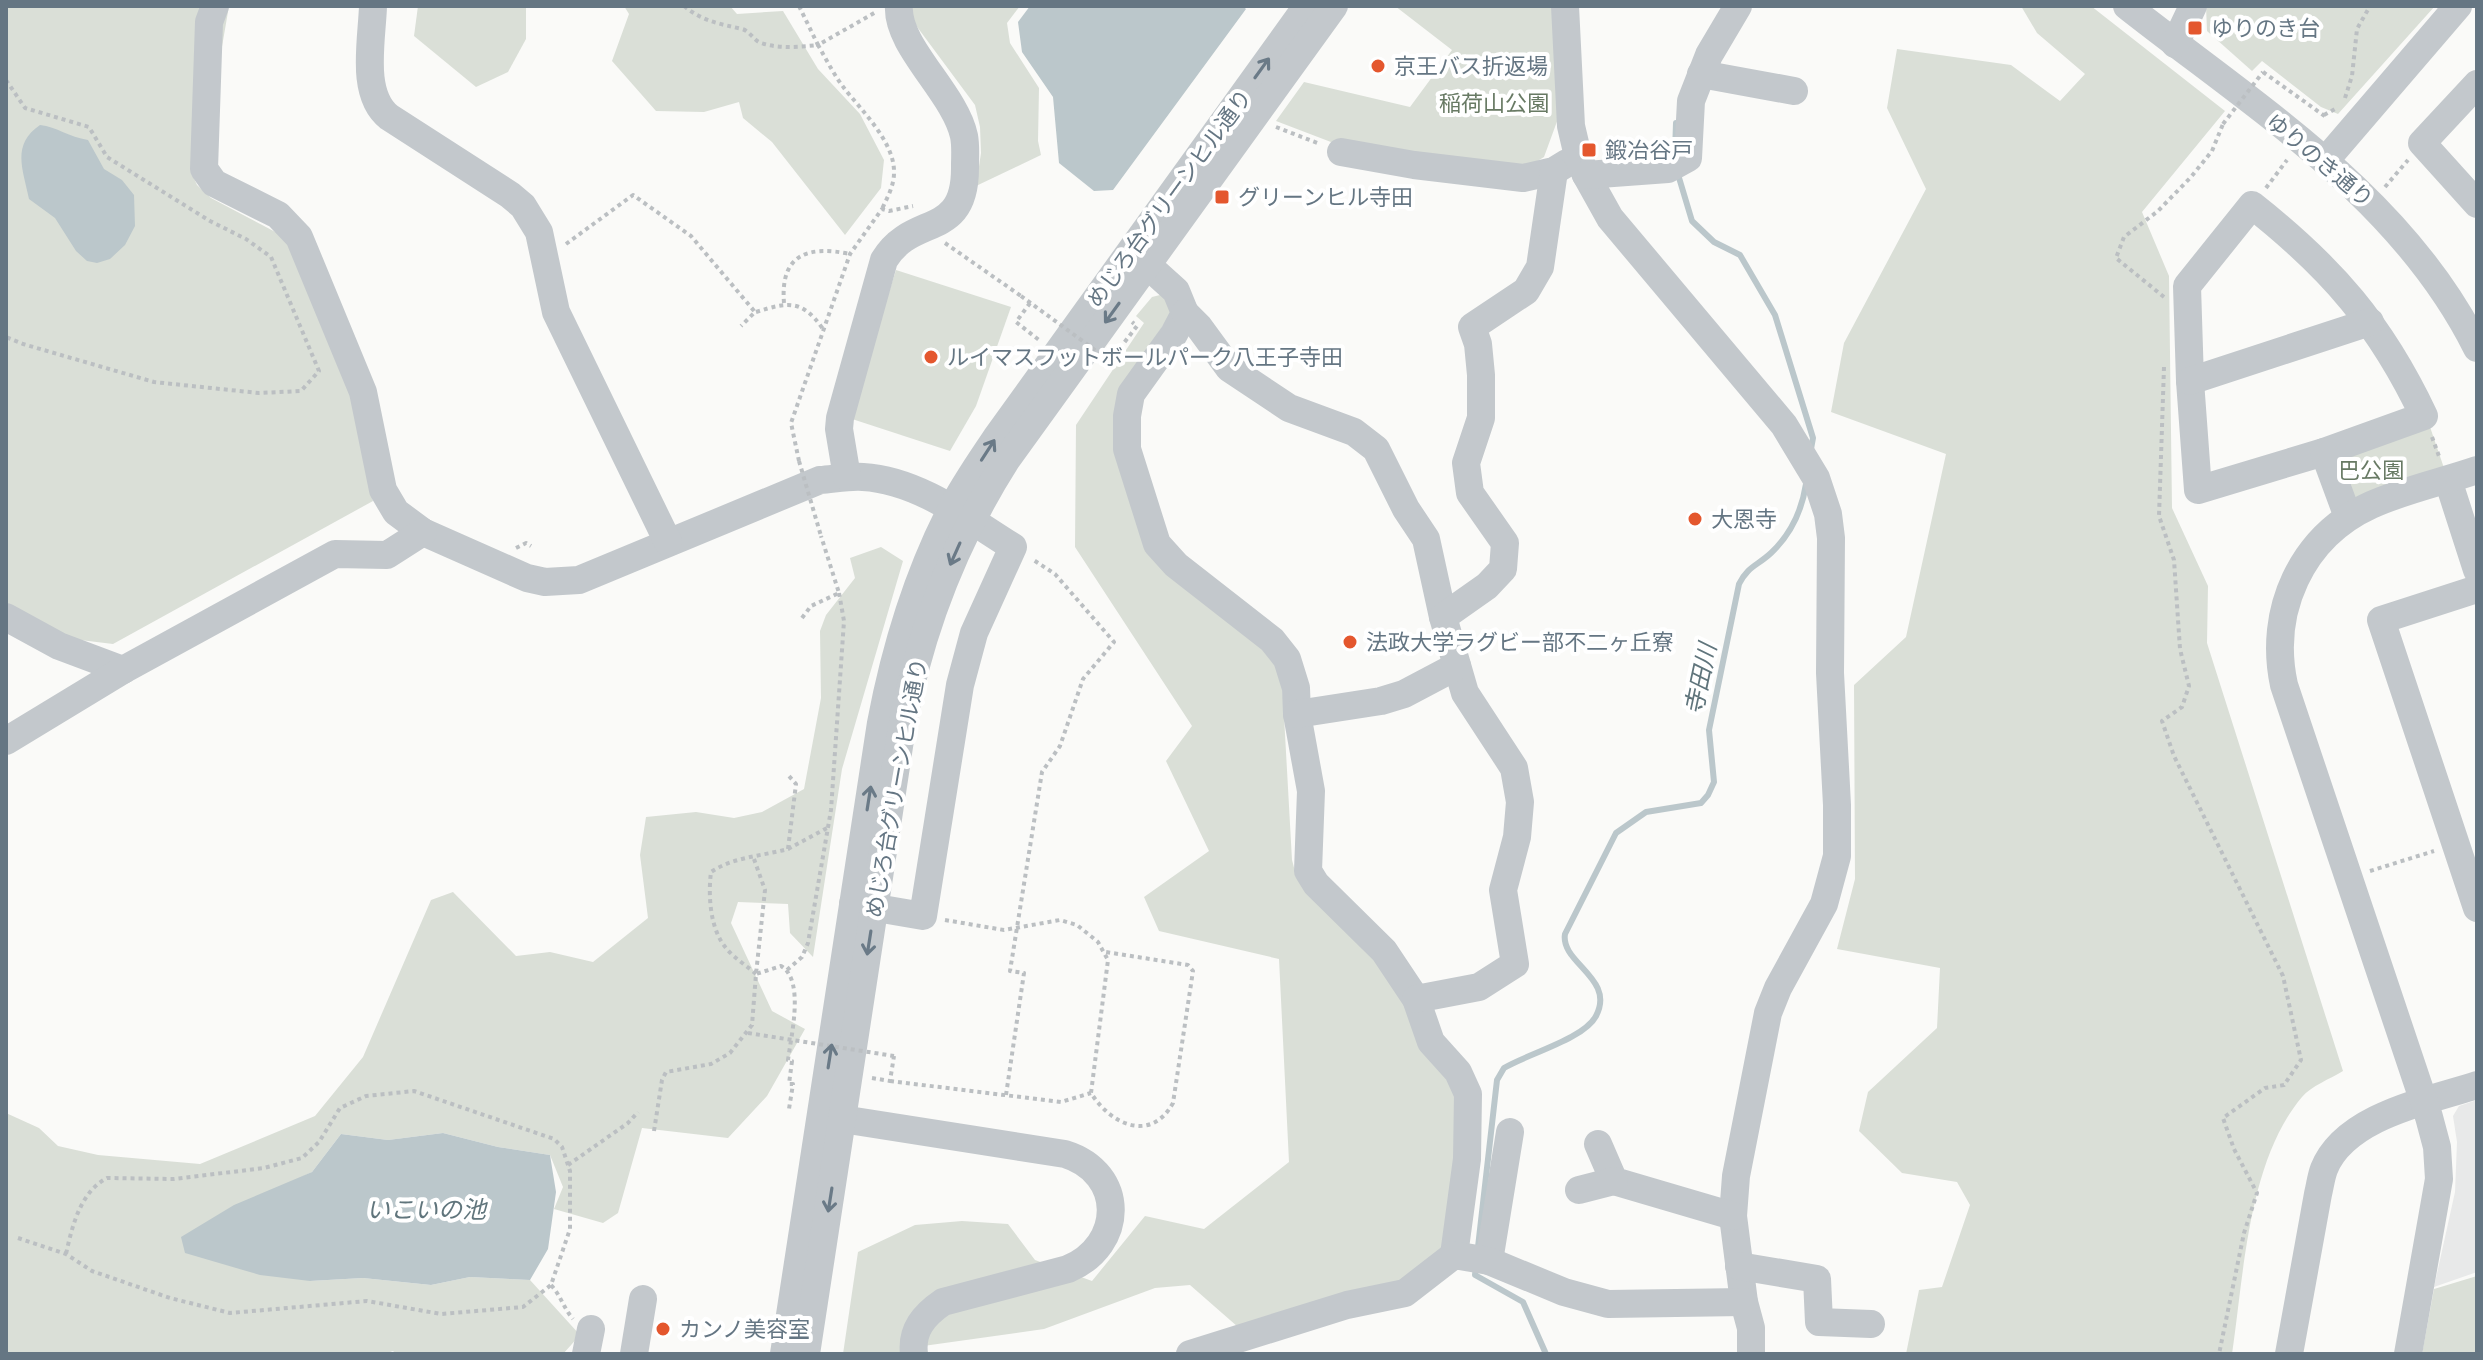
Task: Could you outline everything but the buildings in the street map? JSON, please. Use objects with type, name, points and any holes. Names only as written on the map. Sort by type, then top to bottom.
[{"type":"street","points":[[215,6],[209,22],[204,169],[214,183],[278,215],[299,237],[363,392],[383,490],[396,512],[423,532],[527,578],[545,582],[579,580],[820,480],[847,477],[882,479],[905,486],[1013,547],[974,633],[960,685],[923,916],[864,906]]},
{"type":"street","points":[[373,6],[371,87],[374,100],[389,117],[523,206],[539,232],[556,312],[668,542]]},
{"type":"street","points":[[847,477],[840,418],[884,260],[905,237],[931,226],[953,211],[963,197],[965,186],[965,141],[959,120],[905,33],[899,6]]},
{"type":"street","points":[[1443,617],[1487,586],[1503,569],[1505,543],[1470,493],[1466,463],[1481,418],[1478,344],[1472,327],[1526,291],[1540,267],[1573,168],[1565,6]]},
{"type":"street","points":[[1341,152],[1414,165],[1523,178],[1573,168],[1678,163],[1691,101],[1701,74],[1738,6]]},
{"type":"street","name":"ゆりのき通り","points":[[2127,6],[2325,161],[2374,204],[2442,288],[2477,348]]},
{"type":"street","points":[[2175,44],[2193,6]]},
{"type":"street","points":[[2325,161],[2458,6]]},
{"type":"street","name":"めじろ台グリーンヒル通り","points":[[806,1354],[832,1116],[864,906],[889,680],[916,589],[961,515],[996,438],[1328,11]]},
{"type":"street","points":[[1701,74],[1794,91]]},
{"type":"street","points":[[2477,84],[2422,143],[2477,204]]},
{"type":"street","points":[[1573,168],[1610,218],[1784,425],[1816,478],[1828,514],[1837,856],[1824,904],[1778,988],[1768,1013],[1736,1176],[1733,1216],[1744,1302],[1751,1328],[1751,1354]]},
{"type":"street","points":[[2252,205],[2315,258],[2345,289],[2405,375],[2424,416],[2324,452],[2198,490],[2187,286],[2252,205]]},
{"type":"street","points":[[1139,257],[1176,291],[1185,313],[1229,368],[1289,408],[1354,432],[1376,449],[1406,509],[1426,539],[1443,617],[1465,693],[1514,768],[1520,802],[1517,837],[1503,890],[1515,964],[1479,987],[1416,999]]},
{"type":"street","points":[[1185,313],[1174,334],[1131,394],[1127,449],[1157,544],[1176,565],[1272,640],[1287,659],[1296,688],[1297,714],[1311,791],[1308,871],[1316,884],[1384,951],[1416,999],[1431,1042],[1458,1072],[1468,1094],[1469,1257]]},
{"type":"street","points":[[2190,381],[2370,322]]},
{"type":"street","points":[[2324,452],[2348,517]]},
{"type":"street","points":[[2408,1354],[2439,1179],[2437,1147],[2284,685],[2279,643],[2285,602],[2295,576],[2313,549],[2348,517],[2373,504],[2477,470]]},
{"type":"street","points":[[2448,480],[2477,570]]},
{"type":"street","points":[[6,741],[123,670],[335,554],[387,555],[423,532]]},
{"type":"street","points":[[2477,589],[2381,620],[2477,908]]},
{"type":"street","points":[[6,617],[59,646],[123,670]]},
{"type":"street","points":[[1297,714],[1381,701],[1404,694],[1457,666]]},
{"type":"street","points":[[2289,1354],[2324,1168],[2341,1144],[2360,1127],[2477,1085]]},
{"type":"street","points":[[832,1116],[1065,1154],[1091,1165],[1104,1181],[1109,1194],[1110,1225],[1095,1252],[1082,1263],[943,1302],[929,1311],[918,1326],[913,1343],[914,1354]]},
{"type":"street","name":"めじろ台グリーンヒル通り","points":[[784,1354],[832,1116]]},
{"type":"street","points":[[1190,1354],[1347,1305],[1405,1293],[1469,1257],[1510,1132]]},
{"type":"street","points":[[1598,1144],[1614,1181]]},
{"type":"street","points":[[1579,1190],[1614,1181],[1733,1216]]},
{"type":"street","points":[[1469,1257],[1564,1292],[1608,1304],[1744,1302]]},
{"type":"street","points":[[1739,1266],[1817,1279],[1819,1322],[1871,1324]]},
{"type":"street","points":[[634,1354],[643,1299]]},
{"type":"path","points":[[684,6],[695,15],[721,26],[746,30],[758,42],[791,49],[818,45],[886,6]]},
{"type":"path","points":[[787,970],[802,957],[808,943],[831,810],[844,621],[839,593],[799,461],[791,423],[850,254],[882,209],[894,173],[892,162],[866,112],[844,88],[799,6]]},
{"type":"path","points":[[2169,301],[2116,258],[2124,237],[2158,211],[2212,151],[2223,124],[2263,72],[2324,115],[2338,107],[2348,95],[2357,29],[2370,6]]},
{"type":"path","points":[[6,80],[25,108],[89,127],[107,157],[271,257],[319,371],[301,391],[259,393],[154,382],[6,337]]},
{"type":"path","points":[[1268,124],[1341,152]]},
{"type":"path","points":[[2385,187],[2422,143]]},
{"type":"path","points":[[2252,205],[2290,157]]},
{"type":"path","points":[[545,260],[633,195],[691,236],[755,312]]},
{"type":"path","points":[[882,209],[889,211]]},
{"type":"path","points":[[933,235],[1110,361]]},
{"type":"path","points":[[784,303],[783,280],[789,266],[800,256],[830,250],[850,254]]},
{"type":"path","points":[[741,326],[755,312],[784,303],[805,310],[823,329]]},
{"type":"path","points":[[1030,303],[1016,322],[1039,340]]},
{"type":"path","points":[[2165,360],[2159,516],[2174,560],[2180,649],[2189,686],[2182,707],[2162,721],[2174,756],[2283,976],[2301,1060],[2284,1085],[2265,1088],[2223,1118],[2234,1149],[2257,1193],[2244,1233],[2219,1354]]},
{"type":"path","points":[[2424,416],[2448,480]]},
{"type":"path","points":[[1006,1095],[1024,973],[1010,971],[1042,772],[1060,746],[1083,679],[1114,642],[1055,574],[1013,547]]},
{"type":"path","points":[[802,618],[811,606],[839,593]]},
{"type":"path","points":[[788,849],[796,784],[789,776]]},
{"type":"path","points":[[756,974],[725,947],[714,924],[709,893],[711,872],[726,862],[788,849],[827,828]]},
{"type":"path","points":[[2349,878],[2456,844]]},
{"type":"path","points":[[654,1131],[666,1072],[711,1064],[730,1053],[752,1025],[765,890],[754,858]]},
{"type":"path","points":[[923,916],[1004,930],[1060,920],[1077,925],[1098,942],[1108,960],[1091,1093],[1100,1107],[1134,1126],[1150,1127],[1165,1118],[1173,1103],[1193,971],[1188,965],[1106,952]]},
{"type":"path","points":[[756,974],[781,966],[787,970],[796,991],[788,1060],[792,1061],[789,1084],[793,1084],[789,1109]]},
{"type":"path","points":[[748,1033],[894,1056],[890,1081]]},
{"type":"path","points":[[866,1078],[1061,1102],[1091,1093]]},
{"type":"path","points":[[18,1238],[66,1254],[92,1271],[170,1298],[230,1313],[367,1301],[441,1314],[523,1307],[551,1285],[570,1229],[568,1165],[562,1147],[554,1139],[414,1091],[366,1096],[340,1108],[319,1142],[302,1158],[234,1172],[174,1179],[107,1178],[99,1182],[75,1217],[66,1254]]},
{"type":"path","points":[[568,1165],[628,1123],[638,1112]]},
{"type":"path","points":[[551,1285],[562,1297],[563,1307],[588,1342]]},
{"type":"shaded area","points":[[2477,1100],[2477,1272],[2434,1287],[2455,1192],[2457,1142],[2453,1116],[2459,1106]]},
{"type":"green space","points":[[6,6],[229,6],[214,93],[192,174],[197,185],[211,198],[285,237],[354,404],[373,501],[113,644],[72,639],[18,621],[6,602]]},
{"type":"green space","points":[[418,6],[526,6],[526,39],[508,72],[476,87],[414,36]]},
{"type":"green space","points":[[624,6],[730,6],[737,14],[783,11],[818,69],[860,114],[884,160],[881,188],[845,235],[772,142],[743,118],[739,102],[704,112],[656,111],[612,61],[629,14]]},
{"type":"green space","points":[[913,6],[1020,6],[1007,23],[1010,43],[1039,88],[1038,141],[1041,155],[976,186],[981,153],[975,105],[912,20]]},
{"type":"green space","name":"稲荷山公園","points":[[1395,6],[1553,6],[1559,116],[1544,157],[1521,171],[1344,147],[1276,121],[1304,82],[1410,107],[1452,50]]},
{"type":"green space","points":[[2021,6],[2091,6],[2225,111],[2142,212],[2169,276],[2172,508],[2208,586],[2207,643],[2343,1071],[2302,1097],[2284,1123],[2270,1153],[2251,1219],[2232,1354],[1906,1354],[1919,1290],[1942,1287],[1970,1205],[1957,1182],[1902,1173],[1859,1131],[1868,1092],[1937,1028],[1940,968],[1837,949],[1855,879],[1854,685],[1906,637],[1946,454],[1831,412],[1844,343],[1926,189],[1887,108],[1897,49],[2011,65],[2060,101],[2085,74],[2037,33]]},
{"type":"green space","points":[[2206,6],[2435,6],[2338,114],[2321,107],[2262,61],[2252,71],[2207,31]]},
{"type":"green space","name":"ルイマスフットボールパーク八王子寺田","points":[[896,270],[1011,307],[976,406],[950,451],[849,418]]},
{"type":"green space","points":[[1168,293],[1172,312],[1129,377],[1153,553],[1267,648],[1282,680],[1292,860],[1297,879],[1372,948],[1454,1082],[1460,1164],[1448,1246],[1400,1282],[1238,1327],[1190,1285],[1155,1288],[1044,1329],[916,1347],[918,1354],[843,1354],[858,1252],[915,1225],[962,1221],[1008,1224],[1035,1260],[1092,1281],[1145,1216],[1204,1229],[1289,1162],[1279,959],[1159,931],[1144,897],[1209,851],[1166,761],[1192,726],[1075,547],[1076,425],[1144,323],[1136,316],[1152,297]]},
{"type":"green space","name":"巴公園","points":[[2429,424],[2445,471],[2351,505],[2336,454]]},
{"type":"green space","points":[[881,547],[903,561],[842,769],[813,957],[790,933],[788,904],[738,902],[731,923],[772,1011],[805,1029],[767,1096],[728,1138],[642,1128],[618,1213],[603,1223],[554,1209],[563,1187],[550,1155],[498,1147],[443,1133],[388,1140],[341,1134],[312,1172],[282,1187],[310,1281],[363,1278],[431,1285],[470,1277],[530,1280],[580,1335],[563,1354],[396,1354],[393,1351],[384,1354],[6,1354],[6,1113],[39,1128],[58,1146],[98,1155],[200,1164],[315,1116],[363,1057],[431,900],[453,892],[516,956],[550,952],[593,962],[648,918],[640,855],[646,817],[696,812],[734,818],[762,812],[804,789],[821,698],[820,631],[826,615],[855,578],[850,558]]},
{"type":"green space","points":[[2477,1276],[2477,1354],[2422,1354],[2434,1289]]},
{"type":"water","points":[[1030,6],[1243,6],[1246,9],[1113,190],[1094,191],[1059,163],[1053,97],[1022,52],[1018,22]]},
{"type":"water","points":[[40,125],[88,140],[104,169],[122,180],[134,195],[135,226],[125,245],[110,259],[97,263],[87,261],[76,251],[55,218],[29,199],[22,168],[22,149]]},
{"type":"water","name":"いこいの池","points":[[443,1133],[498,1147],[550,1155],[556,1192],[548,1249],[530,1280],[470,1277],[431,1285],[363,1278],[310,1281],[260,1275],[185,1253],[181,1237],[234,1205],[312,1172],[341,1134],[388,1140]]},
{"type":"waterway","name":"寺田川","points":[[1675,152],[1676,123]]},
{"type":"waterway","name":"寺田川","points":[[1677,171],[1692,221],[1714,242],[1740,255],[1775,315],[1813,438],[1811,449]]},
{"type":"waterway","name":"寺田川","points":[[1478,1247],[1497,1080],[1504,1068],[1568,1039],[1596,1016],[1600,1003],[1599,991],[1571,954],[1565,934],[1616,833],[1646,812],[1701,803],[1708,795],[1714,782],[1709,730],[1739,584],[1749,570],[1784,538],[1798,513],[1806,484]]},
{"type":"waterway","name":"寺田川","points":[[1476,1266],[1475,1275],[1523,1302],[1546,1354]]},
{"type":"place","name":"ゆりのき台","points":[[2195,28]]},
{"type":"place","name":"京王バス折返場","points":[[1378,66]]},
{"type":"place","name":"鍛冶谷戸","points":[[1589,150]]},
{"type":"place","name":"グリーンヒル寺田","points":[[1222,197]]},
{"type":"place","name":"ルイマスフットボールパーク八王子寺田","points":[[931,357]]},
{"type":"place","name":"大恩寺","points":[[1695,519]]},
{"type":"place","name":"法政大学ラグビー部不二ヶ丘寮","points":[[1350,642]]},
{"type":"place","name":"カンノ美容室","points":[[663,1329]]}]
